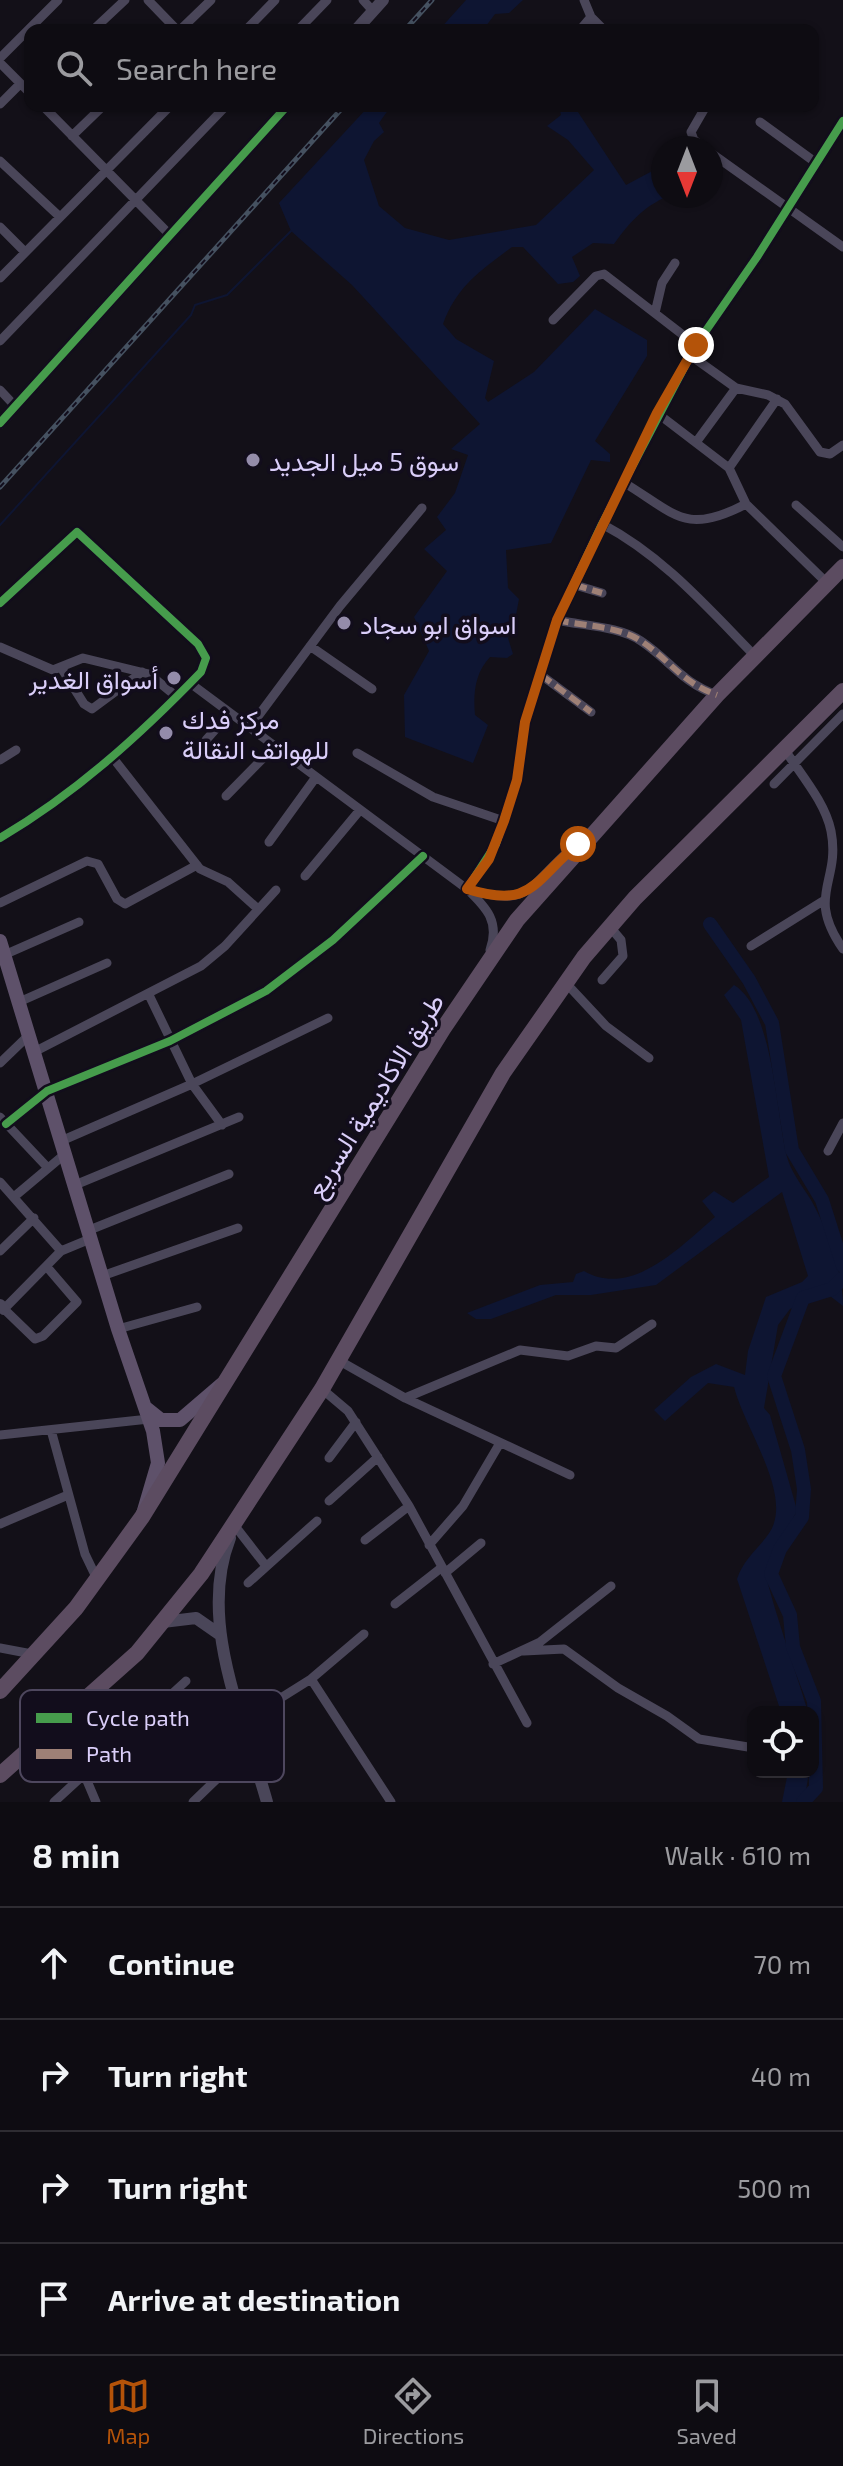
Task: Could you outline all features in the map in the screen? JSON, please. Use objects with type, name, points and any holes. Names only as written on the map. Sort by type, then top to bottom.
[{"type":"highway","name":"طريق الاكاديمية السريع","points":[[0,1691],[36,1654],[142,1517],[471,987],[517,920],[595,828],[717,695],[843,567]]},
{"type":"highway","points":[[98,1690],[163,1622],[234,1527],[322,1389],[503,1073],[565,982],[635,898],[789,757],[843,691]]},
{"type":"highway","points":[[0,1775],[20,1758]]},
{"type":"main road","points":[[1,946],[146,1412],[158,1463],[145,1497],[142,1517]]},
{"type":"main road","points":[[146,1412],[161,1420],[180,1420],[222,1384]]},
{"type":"street","points":[[35,24],[58,0]]},
{"type":"street","points":[[99,24],[125,0]]},
{"type":"street","points":[[148,0],[172,24]]},
{"type":"street","points":[[185,24],[211,0]]},
{"type":"street","points":[[252,24],[275,0]]},
{"type":"street","points":[[304,24],[327,0]]},
{"type":"street","points":[[363,0],[373,11]]},
{"type":"street","points":[[361,24],[383,0]]},
{"type":"street","points":[[584,0],[591,17],[598,24]]},
{"type":"street","points":[[585,24],[591,17]]},
{"type":"street","points":[[24,35],[0,60],[24,88]]},
{"type":"street","points":[[0,104],[20,84]]},
{"type":"street","points":[[49,112],[170,235]]},
{"type":"street","points":[[72,136],[97,112]]},
{"type":"street","points":[[0,278],[164,112]]},
{"type":"street","points":[[0,341],[220,112]]},
{"type":"street","points":[[0,423],[282,112]]},
{"type":"street","points":[[692,136],[691,132],[703,112]]},
{"type":"street","points":[[467,889],[489,859],[504,821],[517,780],[525,722],[557,620],[602,524],[657,413],[690,355],[843,121]]},
{"type":"street","points":[[760,122],[815,162]]},
{"type":"street","points":[[0,161],[60,217]]},
{"type":"street","points":[[723,162],[843,247]]},
{"type":"street","points":[[0,227],[25,252]]},
{"type":"street","points":[[655,313],[662,283],[675,263]]},
{"type":"street","points":[[553,320],[602,274],[696,345]]},
{"type":"street","points":[[690,355],[736,388],[777,399],[792,412],[820,452],[830,454],[843,445]]},
{"type":"street","points":[[697,441],[736,388]]},
{"type":"street","points":[[0,390],[15,406]]},
{"type":"street","points":[[729,468],[777,399]]},
{"type":"street","points":[[657,413],[729,468],[746,504],[827,583]]},
{"type":"street","points":[[623,482],[691,522],[716,518],[746,504]]},
{"type":"street","points":[[796,505],[843,547]]},
{"type":"street","points":[[250,727],[310,646],[422,508]]},
{"type":"street","points":[[602,524],[639,545],[674,573],[755,656]]},
{"type":"street","points":[[0,603],[77,532],[204,650],[205,665],[177,697],[113,758],[45,812],[0,838]]},
{"type":"street","points":[[575,585],[602,593]]},
{"type":"street","points":[[557,620],[629,635],[683,680],[717,695]]},
{"type":"street","points":[[310,646],[372,689]]},
{"type":"street","points":[[0,647],[53,670],[62,669],[83,658],[142,672],[154,676],[177,697]]},
{"type":"street","points":[[62,669],[84,704],[92,709],[142,672]]},
{"type":"street","points":[[541,675],[591,712]]},
{"type":"street","points":[[190,683],[467,889],[489,911],[495,926],[492,946],[471,987]]},
{"type":"street","points":[[206,740],[230,713]]},
{"type":"street","points":[[774,784],[789,757],[843,714]]},
{"type":"street","points":[[226,796],[275,746]]},
{"type":"street","points":[[0,760],[16,750]]},
{"type":"street","points":[[357,753],[433,797],[504,821]]},
{"type":"street","points":[[789,757],[825,812],[831,828],[833,846],[823,901],[824,915],[843,949]]},
{"type":"street","points":[[113,758],[197,865],[228,882],[258,909]]},
{"type":"street","points":[[269,842],[316,777]]},
{"type":"street","points":[[305,876],[360,810]]},
{"type":"street","points":[[467,889],[504,898],[520,895],[595,828]]},
{"type":"street","points":[[48,1168],[3,1120],[47,1091],[170,1041],[236,1009],[333,940],[423,856]]},
{"type":"street","points":[[0,903],[87,861],[98,864],[117,899],[125,904],[197,865]]},
{"type":"street","points":[[34,1052],[149,995],[210,959],[276,890]]},
{"type":"street","points":[[751,946],[823,901]]},
{"type":"street","points":[[1,946],[79,922]]},
{"type":"street","points":[[602,980],[623,956],[621,940],[610,927]]},
{"type":"street","points":[[19,1002],[107,963]]},
{"type":"street","points":[[565,982],[606,1026],[649,1058]]},
{"type":"street","points":[[149,995],[192,1084],[222,1125]]},
{"type":"street","points":[[15,1196],[48,1168],[63,1147],[328,1018]]},
{"type":"street","points":[[0,1063],[29,1035]]},
{"type":"street","points":[[75,1185],[239,1117]]},
{"type":"street","points":[[828,1151],[843,1123]]},
{"type":"street","points":[[47,1267],[76,1299],[73,1308],[35,1339],[2,1307],[61,1251],[89,1235],[229,1174]]},
{"type":"street","points":[[1,1186],[15,1196],[61,1251]]},
{"type":"street","points":[[0,1251],[34,1218]]},
{"type":"street","points":[[102,1276],[238,1228]]},
{"type":"street","points":[[118,1329],[197,1307]]},
{"type":"street","points":[[405,1398],[520,1350],[568,1356],[596,1346],[618,1347],[652,1324]]},
{"type":"street","points":[[338,1360],[405,1398],[570,1475]]},
{"type":"street","points":[[322,1389],[342,1404],[356,1422],[409,1506],[527,1723]]},
{"type":"street","points":[[0,1435],[51,1430],[146,1412]]},
{"type":"street","points":[[329,1458],[356,1422]]},
{"type":"street","points":[[51,1430],[87,1560],[97,1579]]},
{"type":"street","points":[[429,1545],[470,1496],[500,1443]]},
{"type":"street","points":[[329,1501],[378,1457]]},
{"type":"street","points":[[0,1524],[68,1495]]},
{"type":"street","points":[[365,1540],[409,1506]]},
{"type":"street","points":[[248,1583],[317,1521]]},
{"type":"street","points":[[234,1527],[266,1566]]},
{"type":"street","points":[[234,1527],[217,1594],[219,1634],[235,1690]]},
{"type":"street","points":[[395,1604],[481,1543]]},
{"type":"street","points":[[493,1664],[524,1651],[611,1586]]},
{"type":"street","points":[[163,1622],[196,1618],[219,1634]]},
{"type":"street","points":[[284,1696],[311,1679],[364,1634]]},
{"type":"street","points":[[0,1648],[36,1654]]},
{"type":"street","points":[[524,1651],[564,1649],[618,1688],[667,1716],[699,1739],[747,1747]]},
{"type":"street","points":[[311,1679],[391,1802]]},
{"type":"street","points":[[176,1690],[186,1681]]},
{"type":"street","points":[[54,1802],[76,1782]]},
{"type":"street","points":[[87,1782],[96,1802]]},
{"type":"street","points":[[195,1801],[214,1782]]},
{"type":"street","points":[[261,1782],[267,1802]]},
{"type":"water","points":[[466,0],[523,0],[509,13],[495,14],[488,24],[444,24]]},
{"type":"water","points":[[363,112],[387,112],[379,123],[384,132],[374,141],[364,160],[379,206],[405,228],[449,240],[536,225],[594,170],[568,140],[547,126],[561,115],[560,112],[578,112],[626,185],[651,172],[651,205],[614,244],[593,243],[572,257],[580,276],[573,282],[558,284],[523,247],[512,247],[463,289],[443,324],[456,339],[494,361],[485,398],[488,402],[534,372],[595,309],[647,340],[647,356],[595,441],[610,454],[610,462],[591,460],[551,543],[506,550],[508,588],[519,599],[513,631],[508,638],[513,654],[507,658],[490,657],[478,677],[475,715],[488,725],[473,763],[405,737],[404,695],[429,651],[414,617],[447,571],[424,549],[446,530],[437,517],[455,493],[468,455],[451,449],[480,424],[352,285],[291,231],[279,203]]},
{"type":"water","points":[[734,985],[747,997],[757,1015],[771,1063],[787,1157],[829,1238],[842,1293],[843,1306],[830,1296],[790,1309],[778,1325],[764,1408],[770,1415],[797,1510],[769,1562],[767,1578],[806,1706],[779,1706],[737,1579],[745,1562],[771,1530],[776,1508],[769,1474],[734,1387],[708,1383],[665,1421],[654,1410],[691,1377],[716,1364],[745,1375],[748,1351],[766,1297],[802,1282],[808,1276],[782,1192],[656,1285],[591,1295],[556,1295],[491,1319],[476,1319],[467,1313],[540,1285],[573,1282],[576,1274],[584,1271],[602,1278],[638,1274],[672,1254],[715,1217],[702,1201],[714,1191],[733,1203],[769,1177],[741,1020],[724,995]]},
{"type":"water","points":[[787,1778],[808,1778],[804,1802],[782,1802]]},
{"type":"waterway","points":[[0,525],[191,315],[195,305],[227,295],[291,231]]},
{"type":"waterway","points":[[710,924],[749,980],[772,1023],[792,1150],[822,1200],[843,1266]]},
{"type":"waterway","points":[[803,1802],[816,1788],[814,1701],[793,1647],[790,1615],[771,1574],[780,1549],[802,1517],[804,1489],[798,1450],[774,1376],[803,1298],[832,1289],[843,1278]]},
{"type":"railway","points":[[410,24],[432,0]]},
{"type":"railway","points":[[0,487],[339,112]]},
{"type":"marked path","points":[[575,585],[602,593]]},
{"type":"marked path","points":[[557,620],[612,629],[632,636],[694,684],[717,695]]},
{"type":"marked path","points":[[541,675],[591,712]]},
{"type":"cycle path","points":[[0,423],[282,112]]},
{"type":"cycle path","points":[[467,889],[496,844],[517,780],[525,722],[557,620],[602,524],[696,345],[757,257],[843,121]]},
{"type":"cycle path","points":[[0,603],[77,532],[198,644],[206,658],[201,672],[130,741],[81,783],[0,838]]},
{"type":"cycle path","points":[[6,1124],[47,1091],[170,1041],[266,991],[333,940],[423,856]]},
{"type":"place","name":"سوق 5 ميل الجديد","points":[[253,460]]},
{"type":"place","name":"اسواق ابو سجاد","points":[[344,623]]},
{"type":"place","name":"أسواق الغدير","points":[[174,678]]},
{"type":"place","name":"مركز فدك للهواتف النقالة","points":[[166,733]]},
{"type":"route","points":[[578,844],[520,895],[493,897],[467,889],[489,859],[504,821],[517,780],[525,722],[557,620],[657,413],[696,345]]}]
